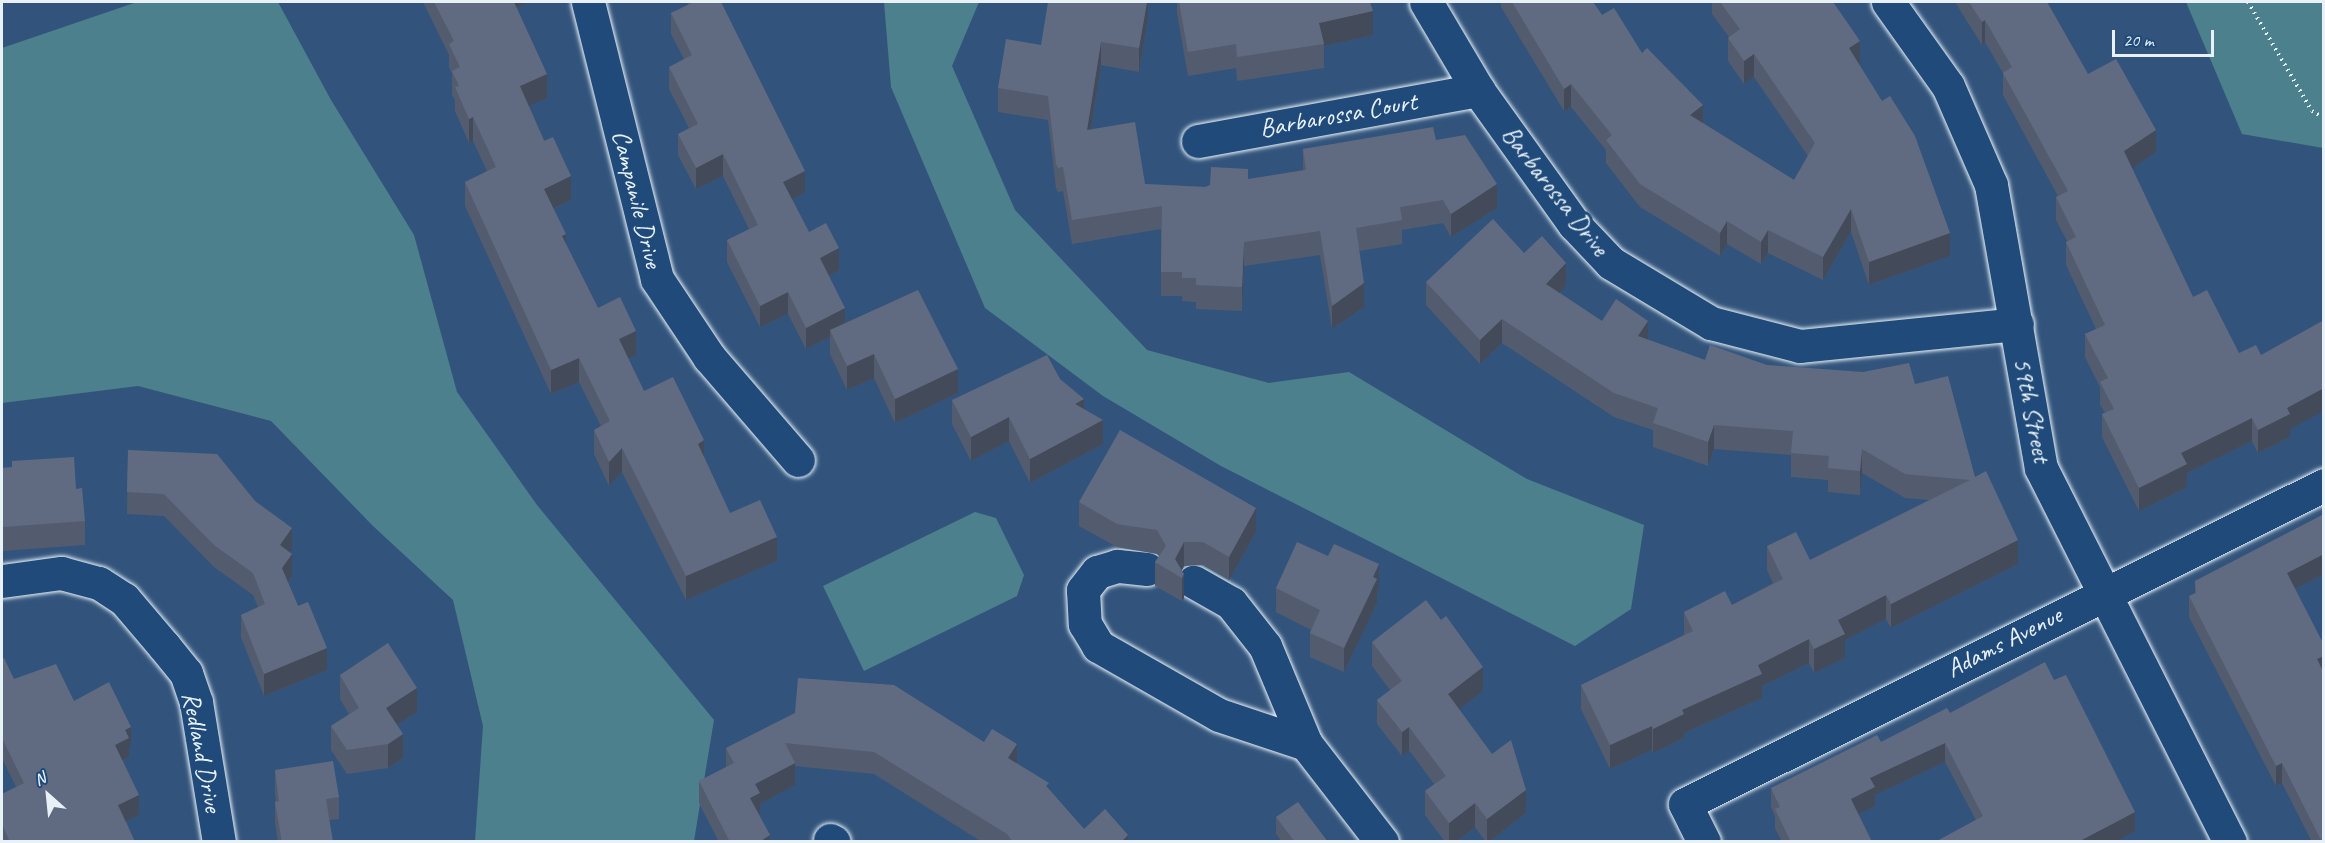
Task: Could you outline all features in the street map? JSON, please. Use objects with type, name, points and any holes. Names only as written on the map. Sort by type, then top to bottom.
[{"type":"street","name":"Campanile Drive","points":[[588,2],[657,279],[709,357],[798,460]]},
{"type":"street","name":"Barbarossa Drive","points":[[1426,2],[1478,90],[1574,224],[1611,263],[1711,323],[1800,346],[2017,324]]},
{"type":"street","name":"59th Street","points":[[1888,2],[1948,86],[1991,185],[2041,468],[2230,842]]},
{"type":"street","name":"Barbarossa Court","points":[[1198,141],[1478,90]]},
{"type":"street","name":"Adams Avenue","points":[[1704,842],[1685,804],[2103,592],[2324,484]]},
{"type":"street","points":[[1146,569],[1117,566],[1097,572],[1083,590],[1085,624],[1098,646],[1219,715],[1306,744]]},
{"type":"street","name":"Redland Drive","points":[[2,582],[61,573],[99,583],[124,599],[164,646],[186,673],[196,702],[219,842]]},
{"type":"street","points":[[1194,582],[1231,603],[1265,646],[1306,744],[1382,842]]},
{"type":"path","points":[[2248,2],[2312,111],[2324,118]]},
{"type":"green space","points":[[137,2],[278,2],[331,100],[414,235],[457,392],[537,505],[714,720],[694,841],[475,841],[483,726],[453,600],[373,526],[271,421],[138,386],[2,403],[2,48]]},
{"type":"green space","points":[[884,2],[979,2],[952,66],[1015,210],[1147,350],[1269,383],[1349,372],[1527,479],[1644,525],[1631,609],[1575,646],[1221,466],[1103,396],[985,308],[891,87]]},
{"type":"green space","points":[[2186,2],[2323,2],[2323,148],[2242,134]]},
{"type":"green space","points":[[975,512],[996,518],[1024,575],[1017,596],[864,671],[823,586]]},
{"type":"building","points":[[434,2],[514,2],[547,74],[520,86],[544,141],[553,137],[571,176],[544,189],[566,234],[562,236],[598,308],[620,297],[636,331],[619,339],[644,391],[673,377],[704,440],[698,444],[730,513],[760,500],[777,537],[686,576],[622,448],[609,462],[594,430],[610,421],[579,358],[551,370],[465,182],[496,167],[473,117],[469,119],[455,87],[459,86],[452,71],[460,67],[449,44],[454,41]]},
{"type":"building","points":[[694,2],[721,2],[805,171],[783,182],[809,232],[826,223],[839,248],[820,258],[845,308],[806,328],[788,292],[760,306],[727,240],[758,225],[723,154],[696,168],[678,134],[698,124],[669,67],[692,55],[671,13]]},
{"type":"building","points":[[1048,2],[1147,2],[1139,48],[1101,42],[1087,130],[1135,122],[1145,184],[1205,187],[1210,185],[1211,167],[1248,169],[1248,179],[1306,170],[1303,149],[1433,127],[1436,140],[1465,135],[1497,184],[1451,214],[1443,200],[1400,207],[1402,220],[1356,228],[1364,283],[1332,306],[1320,231],[1244,242],[1242,287],[1196,285],[1196,278],[1182,278],[1182,272],[1161,272],[1162,206],[1072,220],[1063,167],[1058,168],[1056,164],[1048,96],[998,88],[1006,39],[1041,45]]},
{"type":"building","points":[[1179,2],[1370,2],[1373,11],[1319,23],[1324,44],[1237,57],[1236,44],[1188,52]]},
{"type":"building","points":[[1512,2],[1593,2],[1602,15],[1614,8],[1642,53],[1647,48],[1703,105],[1690,115],[1794,180],[1815,143],[1754,54],[1744,61],[1728,38],[1740,29],[1720,2],[1833,2],[1860,41],[1849,48],[1882,101],[1890,96],[1915,136],[1950,233],[1869,262],[1851,209],[1823,257],[1768,230],[1761,242],[1727,221],[1720,233],[1640,184],[1606,140],[1612,135],[1571,84],[1564,89]]},
{"type":"building","points":[[1969,2],[2047,2],[2088,74],[2116,59],[2156,130],[2124,151],[2193,297],[2207,290],[2239,353],[2256,345],[2261,355],[2324,320],[2324,388],[2287,408],[2290,414],[2258,430],[2252,418],[2181,453],[2187,464],[2139,488],[2102,414],[2114,409],[2100,382],[2108,378],[2085,334],[2105,325],[2066,242],[2076,237],[2056,197],[2068,191],[2003,73],[2012,67],[1985,20],[1982,22]]},
{"type":"building","points":[[1493,219],[1524,253],[1542,236],[1566,263],[1546,284],[1602,321],[1616,299],[1648,321],[1638,336],[1705,360],[1710,345],[1767,365],[1863,372],[1909,363],[1915,384],[1948,376],[1975,477],[1986,471],[2018,540],[1891,604],[1886,595],[1838,620],[1845,634],[1814,649],[1809,639],[1758,665],[1762,674],[1682,710],[1684,714],[1653,729],[1652,726],[1610,745],[1581,685],[1693,631],[1684,612],[1725,591],[1732,605],[1783,579],[1767,546],[1796,532],[1810,560],[1970,480],[1905,474],[1862,449],[1860,471],[1828,468],[1829,456],[1791,453],[1793,431],[1714,425],[1708,442],[1653,423],[1658,408],[1614,393],[1502,319],[1480,340],[1426,282]]},
{"type":"building","points":[[918,290],[958,369],[895,399],[874,354],[847,366],[830,330]]},
{"type":"building","points":[[1047,355],[1060,379],[1084,399],[1075,404],[1103,420],[1030,459],[1009,417],[971,437],[952,400]]},
{"type":"building","points":[[1120,430],[1256,508],[1229,557],[1203,542],[1184,542],[1175,559],[1184,574],[1182,578],[1155,562],[1166,546],[1157,530],[1117,524],[1079,502]]},
{"type":"building","points":[[128,450],[217,454],[255,501],[292,528],[280,545],[292,554],[282,568],[298,606],[308,602],[327,648],[264,674],[241,615],[265,604],[253,573],[214,545],[164,494],[127,492]]},
{"type":"building","points":[[74,457],[76,489],[82,488],[85,521],[2,527],[2,468],[12,467],[12,461]]},
{"type":"building","points":[[2324,514],[2324,554],[2287,573],[2324,645],[2324,656],[2317,659],[2324,673],[2324,842],[2322,842],[2282,763],[2276,766],[2189,596],[2196,593],[2195,581]]},
{"type":"building","points":[[1297,542],[1328,556],[1334,544],[1379,564],[1373,577],[1377,579],[1344,648],[1310,633],[1320,610],[1276,588]]},
{"type":"building","points":[[1426,600],[1441,620],[1446,616],[1483,667],[1448,694],[1492,754],[1511,740],[1526,790],[1487,819],[1475,803],[1449,823],[1425,791],[1446,776],[1409,727],[1402,732],[1377,700],[1402,681],[1372,642]]},
{"type":"building","points":[[388,643],[417,688],[386,708],[403,734],[388,744],[347,750],[331,726],[359,708],[340,675]]},
{"type":"building","points":[[4,658],[14,679],[56,664],[74,701],[109,682],[131,727],[125,730],[129,738],[115,745],[139,795],[118,805],[135,842],[10,842],[2,824],[2,794],[24,783],[2,738],[2,659]]},
{"type":"building","points":[[2045,662],[2054,680],[2066,675],[2135,812],[2078,842],[1935,842],[1983,816],[1945,743],[1870,778],[1875,787],[1851,799],[1872,842],[1791,842],[1775,809],[1780,807],[1771,788],[1877,735],[1881,742],[1947,708],[1950,713]]},
{"type":"building","points":[[798,678],[894,685],[984,742],[992,729],[1017,744],[1008,758],[1049,783],[1046,786],[1084,829],[1105,809],[1128,835],[1121,842],[1013,842],[1007,834],[874,752],[785,743],[795,763],[755,784],[760,793],[750,798],[770,835],[759,842],[730,842],[699,781],[734,763],[726,748],[795,713]]},
{"type":"building","points":[[333,761],[339,797],[326,799],[333,842],[282,842],[275,802],[279,801],[275,770]]},
{"type":"building","points":[[1298,802],[1328,842],[1295,842],[1276,817]]}]
